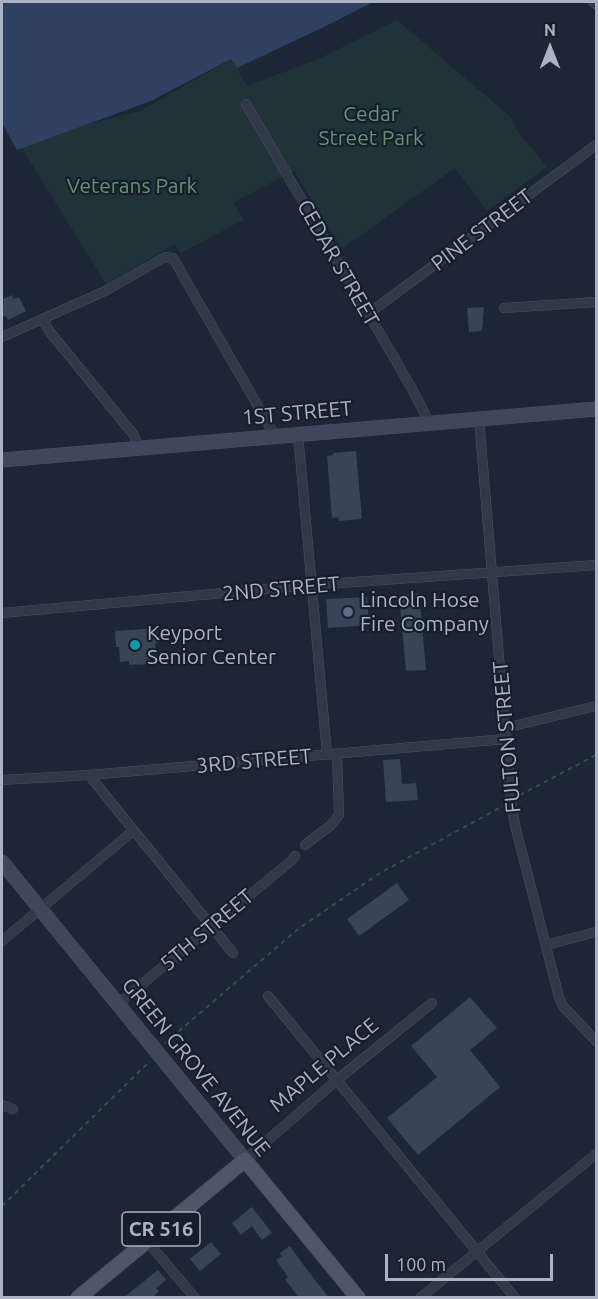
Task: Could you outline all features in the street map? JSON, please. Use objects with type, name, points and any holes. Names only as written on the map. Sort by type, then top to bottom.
[{"type":"main road","name":"1ST STREET","points":[[2,460],[597,409]]},
{"type":"main road","name":"GREEN GROVE AVENUE","points":[[2,862],[358,1298]]},
{"type":"main road","name":"MAPLE PLACE","points":[[78,1298],[245,1160]]},
{"type":"street","name":"CEDAR STREET","points":[[246,104],[411,387],[429,422]]},
{"type":"street","name":"PINE STREET","points":[[368,314],[597,145]]},
{"type":"street","points":[[2,337],[105,291],[168,256],[176,263],[275,436]]},
{"type":"street","points":[[504,308],[597,302]]},
{"type":"street","points":[[43,320],[50,332],[133,434],[139,448]]},
{"type":"street","name":"FULTON STREET","points":[[479,419],[515,825],[559,997],[563,1006],[597,1041]]},
{"type":"street","points":[[298,434],[312,585],[339,815],[305,845]]},
{"type":"street","name":"2ND STREET","points":[[2,613],[312,585],[597,565]]},
{"type":"street","points":[[505,728],[597,706]]},
{"type":"street","name":"3RD STREET","points":[[2,780],[89,775],[506,739]]},
{"type":"street","points":[[89,775],[233,953]]},
{"type":"street","points":[[2,941],[133,831]]},
{"type":"street","name":"5TH STREET","points":[[118,1004],[295,856]]},
{"type":"street","points":[[546,945],[597,932]]},
{"type":"street","points":[[268,996],[515,1298]]},
{"type":"street","name":"MAPLE PLACE","points":[[245,1160],[337,1080],[432,1003]]},
{"type":"street","points":[[2,1105],[13,1109]]},
{"type":"street","points":[[420,1298],[597,1154]]},
{"type":"street","points":[[147,1241],[195,1298]]},
{"type":"path","points":[[2,1206],[171,1037],[298,929],[380,873],[597,755]]},
{"type":"green space","points":[[397,20],[513,119],[515,128],[547,167],[487,211],[455,168],[342,249],[294,171],[234,202],[243,220],[181,253],[175,244],[106,284],[18,142],[140,111],[231,59],[247,86],[318,59]]},
{"type":"water","points":[[2,2],[373,2],[237,68],[231,59],[151,101],[17,150],[2,123]]},
{"type":"building","points":[[12,295],[13,299],[19,297],[26,311],[8,320],[6,316],[2,317],[2,304],[3,299]]},
{"type":"building","points":[[484,307],[482,331],[469,332],[467,308]]},
{"type":"building","points":[[356,451],[362,519],[339,521],[338,517],[332,518],[327,456],[333,453]]},
{"type":"building","points":[[419,593],[426,670],[406,671],[399,595]]},
{"type":"building","name":"Lincoln Hose Fire Company","points":[[367,597],[369,625],[328,628],[326,599]]},
{"type":"building","name":"Keyport Senior Center","points":[[157,628],[156,659],[150,659],[151,664],[129,665],[129,661],[120,662],[115,631]]},
{"type":"building","points":[[400,759],[402,784],[416,783],[418,800],[386,802],[383,760]]},
{"type":"building","points":[[397,883],[409,900],[359,936],[347,919]]},
{"type":"building","points":[[470,997],[497,1028],[470,1050],[500,1087],[418,1155],[387,1118],[437,1077],[411,1046]]},
{"type":"building","points":[[252,1207],[272,1233],[262,1240],[252,1226],[241,1235],[232,1223]]},
{"type":"building","points":[[211,1242],[221,1254],[200,1271],[190,1259]]},
{"type":"building","points":[[290,1246],[329,1298],[299,1298],[285,1279],[288,1277],[276,1260],[282,1256],[280,1253]]},
{"type":"building","points":[[158,1270],[166,1280],[156,1288],[159,1291],[152,1298],[123,1298]]},
{"type":"place","name":"Lincoln Hose Fire Company","points":[[348,612]]},
{"type":"place","name":"Keyport Senior Center","points":[[135,645]]},
{"type":"park label","name":"Cedar Street Park","points":[[371,126]]},
{"type":"park label","name":"Veterans Park","points":[[132,186]]}]
